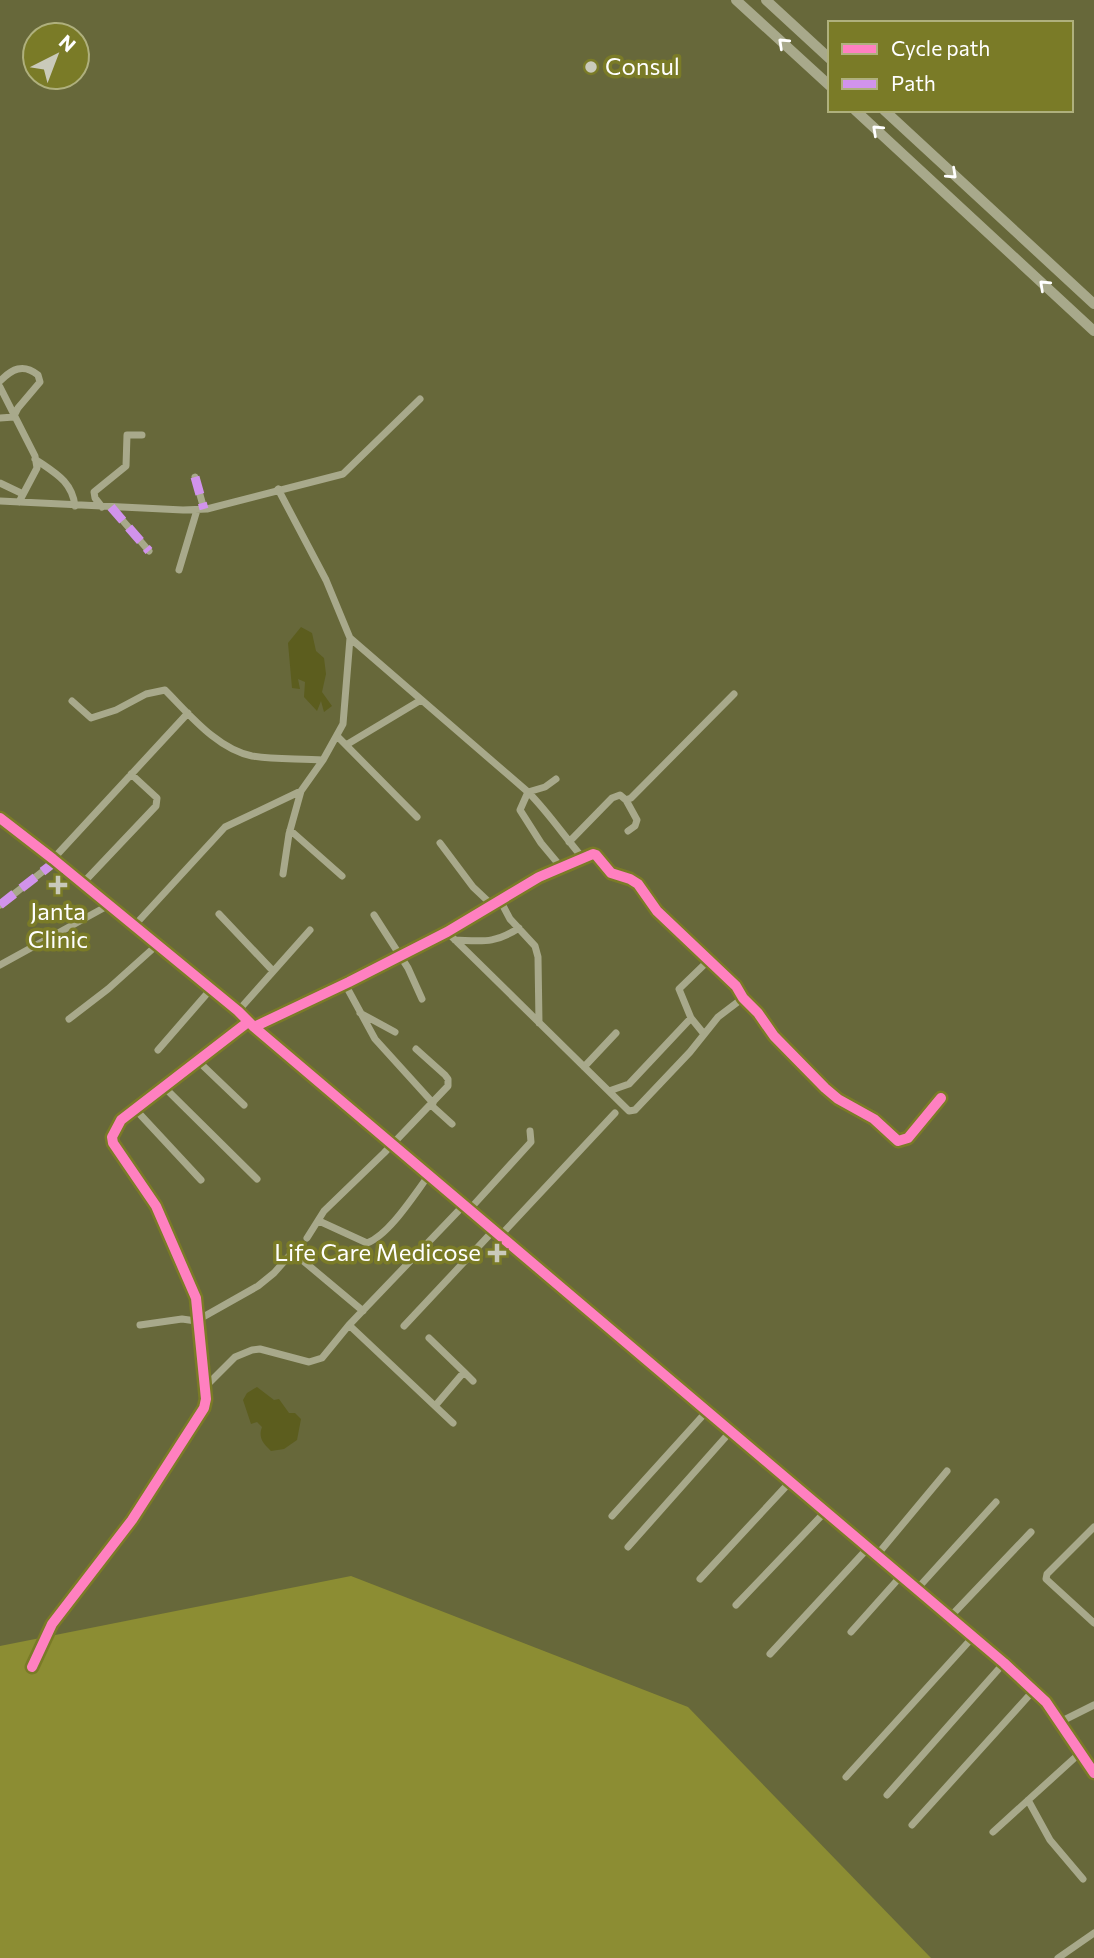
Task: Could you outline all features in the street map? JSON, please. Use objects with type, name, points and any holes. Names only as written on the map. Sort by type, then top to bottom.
[{"type":"street","points":[[736,0],[828,84]]},
{"type":"street","points":[[766,0],[828,57]]},
{"type":"street","points":[[857,112],[1094,331]]},
{"type":"street","points":[[886,112],[1094,304]]},
{"type":"street","points":[[0,381],[13,369],[23,367],[38,375],[40,382],[18,408],[14,417]]},
{"type":"street","points":[[0,387],[37,468],[19,502]]},
{"type":"street","points":[[0,501],[200,510],[278,489],[306,485],[344,474],[420,399]]},
{"type":"street","points":[[0,418],[14,417]]},
{"type":"street","points":[[102,507],[94,492],[126,466],[127,435],[142,435]]},
{"type":"street","points":[[35,459],[60,477],[73,491],[75,506]]},
{"type":"street","points":[[179,569],[200,510],[195,477]]},
{"type":"street","points":[[0,483],[23,494]]},
{"type":"street","points":[[278,489],[326,580],[350,638],[528,792],[545,809],[550,819],[582,857]]},
{"type":"street","points":[[111,508],[149,551]]},
{"type":"street","points":[[283,874],[300,791],[338,737],[343,724],[350,638]]},
{"type":"street","points":[[72,701],[91,718],[117,710],[146,694],[165,690],[205,730],[231,748],[251,756],[323,760]]},
{"type":"street","points":[[626,800],[734,694]]},
{"type":"street","points":[[346,745],[421,700]]},
{"type":"street","points":[[0,905],[55,860],[188,713]]},
{"type":"street","points":[[338,737],[417,817]]},
{"type":"street","points":[[83,883],[156,806],[157,798],[154,794],[131,774]]},
{"type":"street","points":[[556,779],[545,787],[528,792],[520,810],[541,843],[561,867]]},
{"type":"street","points":[[134,926],[225,827],[300,791]]},
{"type":"street","points":[[569,842],[612,798],[620,795],[626,800],[637,820],[635,826],[628,831]]},
{"type":"street","points":[[0,818],[238,1011],[1004,1663],[1034,1690],[1060,1722],[1094,1773]]},
{"type":"street","points":[[290,831],[342,876]]},
{"type":"street","points":[[440,843],[474,887],[491,904]]},
{"type":"street","points":[[33,1667],[52,1624],[132,1520],[204,1408],[193,1291],[156,1206],[113,1143],[112,1137],[121,1121],[135,1109],[251,1024],[345,984],[589,854],[596,855],[611,873],[638,884],[657,911],[736,986],[774,1036],[825,1088],[838,1099],[874,1119],[898,1141],[908,1138],[941,1098]]},
{"type":"street","points":[[500,900],[506,914],[535,946],[538,957],[539,1023]]},
{"type":"street","points":[[0,965],[110,905]]},
{"type":"street","points":[[219,914],[273,971]]},
{"type":"street","points":[[374,915],[400,956],[422,999]]},
{"type":"street","points":[[455,940],[498,940],[519,928]]},
{"type":"street","points":[[238,1011],[310,930]]},
{"type":"street","points":[[447,932],[629,1111],[635,1110],[690,1052],[722,1013],[743,998]]},
{"type":"street","points":[[69,1019],[108,989],[157,945]]},
{"type":"street","points":[[704,1034],[691,1018],[679,989],[708,961]]},
{"type":"street","points":[[345,984],[376,1039],[452,1124]]},
{"type":"street","points":[[158,1050],[211,989]]},
{"type":"street","points":[[359,1012],[395,1032]]},
{"type":"street","points":[[609,1091],[629,1084],[691,1018]]},
{"type":"street","points":[[584,1067],[616,1033]]},
{"type":"street","points":[[307,1238],[334,1200],[447,1088],[448,1079],[416,1049]]},
{"type":"street","points":[[198,1061],[244,1105]]},
{"type":"street","points":[[164,1087],[257,1178]]},
{"type":"street","points":[[135,1109],[201,1180]]},
{"type":"street","points":[[404,1326],[615,1113]]},
{"type":"street","points":[[204,1388],[235,1357],[252,1350],[260,1349],[309,1362],[322,1358],[349,1325],[531,1142],[530,1131]]},
{"type":"street","points":[[318,1221],[367,1243],[383,1232],[429,1175]]},
{"type":"street","points":[[140,1325],[172,1320],[196,1321],[258,1286],[289,1256],[295,1254],[363,1311]]},
{"type":"street","points":[[349,1325],[453,1423]]},
{"type":"street","points":[[429,1338],[473,1381]]},
{"type":"street","points":[[435,1406],[464,1372]]},
{"type":"street","points":[[612,1516],[707,1411]]},
{"type":"street","points":[[628,1547],[731,1431]]},
{"type":"street","points":[[770,1654],[872,1552],[947,1471]]},
{"type":"street","points":[[700,1580],[790,1482]]},
{"type":"street","points":[[916,1589],[996,1502]]},
{"type":"street","points":[[736,1605],[825,1512]]},
{"type":"street","points":[[1094,1527],[1047,1574],[1046,1579],[1094,1623]]},
{"type":"street","points":[[950,1618],[1031,1532]]},
{"type":"street","points":[[851,1632],[901,1576]]},
{"type":"street","points":[[846,1777],[974,1637]]},
{"type":"street","points":[[887,1795],[1004,1663]]},
{"type":"street","points":[[912,1825],[1034,1690]]},
{"type":"street","points":[[1060,1722],[1094,1705]]},
{"type":"street","points":[[993,1832],[1080,1753]]},
{"type":"street","points":[[1028,1800],[1050,1840],[1083,1879]]},
{"type":"street","points":[[1058,1958],[1094,1933]]},
{"type":"shaded area","points":[[301,627],[312,633],[316,651],[324,658],[326,674],[322,692],[332,706],[324,712],[321,701],[317,711],[304,697],[305,682],[298,679],[300,689],[292,688],[288,643]]},
{"type":"shaded area","points":[[257,1387],[274,1400],[279,1399],[289,1413],[295,1413],[301,1419],[297,1440],[284,1449],[271,1451],[262,1440],[262,1427],[257,1422],[251,1424],[243,1400],[247,1393]]},
{"type":"shaded area","points":[[351,1576],[688,1707],[931,1958],[0,1958],[0,1646]]},
{"type":"marked path","points":[[195,477],[204,509]]},
{"type":"marked path","points":[[111,507],[149,551]]},
{"type":"marked path","points":[[0,905],[56,861]]},
{"type":"cycle path","points":[[0,818],[238,1011],[1004,1663],[1046,1702],[1094,1773]]},
{"type":"cycle path","points":[[254,1027],[447,932],[539,877],[593,854],[611,873],[638,884],[657,911],[736,986],[774,1036],[838,1099],[874,1119],[898,1141],[908,1138],[941,1098]]},
{"type":"cycle path","points":[[32,1667],[52,1624],[132,1520],[204,1408],[206,1399],[196,1298],[156,1206],[113,1143],[112,1137],[121,1120],[248,1022]]},
{"type":"place","name":"Consul","points":[[591,67]]},
{"type":"place","name":"Janta Clinic","points":[[58,885]]},
{"type":"place","name":"Life Care Medicose","points":[[497,1253]]}]
